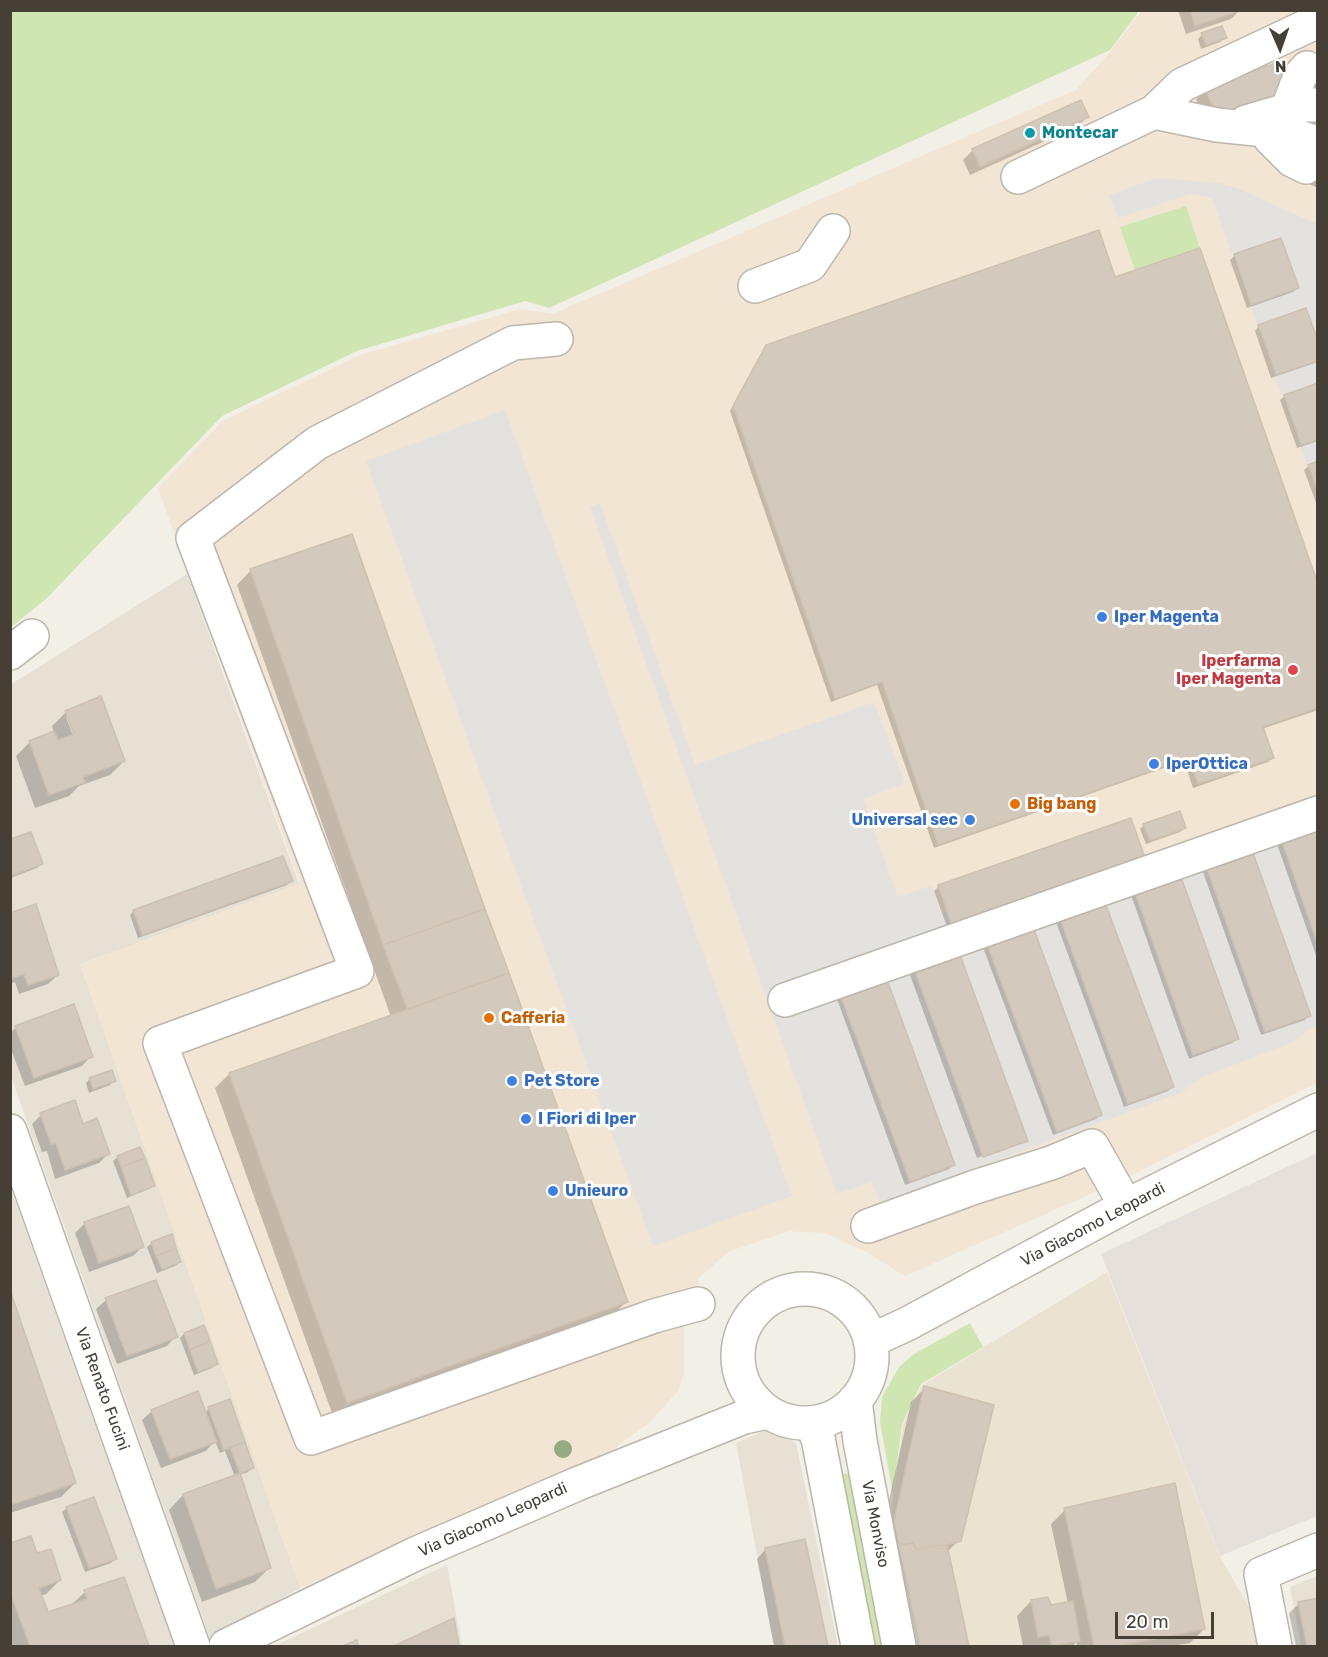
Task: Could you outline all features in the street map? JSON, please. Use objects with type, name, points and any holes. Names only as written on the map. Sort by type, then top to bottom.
[{"type":"street","points":[[1018,177],[1154,112],[1182,85],[1317,21]]},
{"type":"street","points":[[1154,112],[1285,132],[1310,115]]},
{"type":"street","points":[[1248,127],[1310,115]]},
{"type":"street","points":[[755,286],[810,265],[833,231]]},
{"type":"street","points":[[556,339],[513,343],[317,443],[193,538],[357,971],[160,1043],[311,1438],[654,1316],[725,1313],[759,1307],[782,1294],[807,1289],[824,1292],[841,1299],[854,1310],[864,1325],[870,1341],[872,1362],[867,1382],[855,1400],[842,1412],[826,1419],[810,1422],[788,1420],[768,1412],[753,1398],[742,1380],[738,1360],[740,1339],[725,1313]]},
{"type":"street","points":[[785,1000],[1317,813]]},
{"type":"street","name":"Via Giacomo Leopardi","points":[[870,1341],[907,1324],[1126,1206],[1317,1110]]},
{"type":"street","name":"Via Renato Fucini","points":[[10,1131],[193,1647]]},
{"type":"street","points":[[868,1226],[1092,1146],[1126,1206]]},
{"type":"street","name":"Via Monviso","points":[[855,1400],[860,1441],[899,1647]]},
{"type":"street","name":"Via Giacomo Leopardi","points":[[226,1647],[415,1554],[577,1484],[744,1417],[768,1412]]},
{"type":"street","points":[[810,1422],[818,1438],[858,1647]]},
{"type":"street","points":[[1275,1647],[1261,1574],[1317,1550]]},
{"type":"shaded area","points":[[1139,11],[1317,11],[1317,1083],[1113,1184],[905,1276],[868,1253],[825,1233],[789,1231],[728,1252],[699,1278],[684,1327],[684,1374],[677,1392],[650,1422],[604,1456],[300,1588],[80,964],[300,883],[158,488],[224,420],[360,355],[520,309],[552,314],[1076,90],[1111,51]]},
{"type":"shaded area","points":[[1157,178],[1219,183],[1237,188],[1317,224],[1317,494],[1212,198],[1190,194],[1118,218],[1109,195]]},
{"type":"shaded area","points":[[505,410],[792,1196],[653,1246],[366,461]]},
{"type":"shaded area","points":[[600,503],[695,765],[874,702],[905,783],[863,799],[898,897],[931,886],[941,913],[1142,844],[1150,865],[1317,804],[1317,1024],[1293,1042],[1198,1079],[1181,1093],[880,1203],[872,1182],[837,1194],[590,507]]},
{"type":"shaded area","points":[[187,574],[299,884],[80,964],[300,1588],[210,1638],[11,1076],[10,685]]},
{"type":"shaded area","points":[[1317,1153],[1317,1516],[1220,1556],[1101,1254]]},
{"type":"shaded area","points":[[10,1186],[174,1646],[12,1646],[10,1641]]},
{"type":"shaded area","points":[[1107,1272],[1220,1557],[1250,1609],[1258,1646],[919,1646],[891,1515],[903,1424],[922,1385]]},
{"type":"shaded area","points":[[769,1429],[796,1443],[838,1646],[774,1646],[736,1443]]},
{"type":"shaded area","points":[[447,1565],[462,1646],[274,1646]]},
{"type":"shaded area","points":[[1317,1576],[1317,1646],[1301,1646],[1290,1587]]},
{"type":"green space","points":[[11,10],[1137,10],[1137,14],[1110,50],[549,308],[525,301],[357,351],[222,416],[46,599],[11,627]]},
{"type":"green space","points":[[1186,206],[1200,248],[1135,270],[1120,227]]},
{"type":"green space","points":[[970,1323],[983,1347],[921,1384],[902,1424],[893,1494],[880,1422],[882,1397],[899,1367],[914,1354]]},
{"type":"green space","points":[[846,1473],[852,1477],[885,1646],[874,1646],[842,1484],[842,1474]]},
{"type":"building","points":[[1190,10],[1242,10],[1195,26]]},
{"type":"building","points":[[1222,26],[1227,38],[1206,45],[1201,33]]},
{"type":"building","points":[[1281,61],[1292,88],[1288,98],[1219,122],[1205,89]]},
{"type":"building","name":"Montecar","points":[[1081,100],[1089,117],[980,167],[972,149]]},
{"type":"building","points":[[1099,230],[1115,277],[1200,248],[1318,584],[1318,708],[1263,727],[1274,758],[1198,784],[1189,758],[938,845],[882,682],[835,699],[733,406],[766,345]]},
{"type":"building","points":[[1281,238],[1299,288],[1251,305],[1234,254]]},
{"type":"building","points":[[1306,308],[1318,341],[1318,361],[1276,375],[1258,325]]},
{"type":"building","points":[[1318,383],[1318,440],[1301,445],[1284,395]]},
{"type":"building","points":[[1318,461],[1318,492],[1308,465]]},
{"type":"building","points":[[352,534],[485,909],[383,945],[250,569]]},
{"type":"building","points":[[101,696],[125,761],[83,777],[85,782],[49,795],[29,741],[54,731],[58,740],[74,734],[65,711]]},
{"type":"building","points":[[1180,811],[1186,828],[1150,841],[1143,824]]},
{"type":"building","points":[[1131,818],[1147,864],[954,932],[938,885]]},
{"type":"building","points":[[1318,826],[1318,945],[1281,839]]},
{"type":"building","points":[[31,832],[43,864],[10,876],[10,839]]},
{"type":"building","points":[[1252,850],[1311,1016],[1265,1032],[1206,866]]},
{"type":"building","points":[[283,856],[293,881],[142,935],[133,910]]},
{"type":"building","points":[[1180,874],[1239,1039],[1193,1055],[1134,890]]},
{"type":"building","points":[[1104,900],[1174,1087],[1128,1104],[1059,916]]},
{"type":"building","points":[[36,904],[59,975],[28,985],[24,974],[10,979],[10,913]]},
{"type":"building","points":[[485,909],[509,973],[407,1009],[383,945]]},
{"type":"building","points":[[1033,927],[1102,1115],[1057,1132],[987,944]]},
{"type":"building","points":[[959,952],[1028,1141],[983,1157],[914,969]]},
{"type":"building","points":[[509,973],[628,1302],[347,1403],[229,1073]]},
{"type":"building","points":[[886,977],[955,1165],[910,1182],[840,994]]},
{"type":"building","points":[[74,1004],[93,1057],[34,1078],[15,1026]]},
{"type":"building","points":[[112,1070],[116,1081],[93,1089],[89,1078]]},
{"type":"building","points":[[75,1100],[83,1124],[97,1118],[110,1154],[65,1170],[56,1143],[51,1144],[40,1113]]},
{"type":"building","points":[[140,1147],[145,1158],[121,1167],[117,1156]]},
{"type":"building","points":[[145,1158],[155,1186],[131,1195],[121,1167]]},
{"type":"building","points":[[129,1206],[144,1247],[99,1263],[84,1222]]},
{"type":"building","points":[[172,1234],[176,1248],[156,1256],[151,1242]]},
{"type":"building","points":[[176,1248],[181,1262],[162,1269],[156,1256]]},
{"type":"building","points":[[156,1280],[178,1337],[127,1356],[105,1298]]},
{"type":"building","points":[[10,1293],[76,1483],[10,1505]]},
{"type":"building","points":[[204,1325],[210,1341],[190,1350],[184,1333]]},
{"type":"building","points":[[210,1341],[218,1364],[198,1372],[190,1350]]},
{"type":"building","points":[[924,1386],[994,1405],[961,1541],[916,1549],[913,1543],[899,1545],[894,1521]]},
{"type":"building","points":[[198,1391],[217,1442],[170,1459],[151,1410]]},
{"type":"building","points":[[230,1399],[245,1442],[224,1450],[208,1407]]},
{"type":"building","points":[[245,1442],[254,1468],[240,1473],[230,1448]]},
{"type":"building","points":[[240,1473],[271,1568],[216,1589],[183,1494]]},
{"type":"building","points":[[1175,1483],[1205,1629],[1118,1646],[1094,1646],[1064,1508]]},
{"type":"building","points":[[94,1497],[117,1559],[89,1568],[66,1507]]},
{"type":"building","points":[[31,1536],[37,1553],[51,1549],[61,1580],[39,1588],[48,1612],[87,1599],[84,1590],[124,1577],[149,1646],[30,1646],[10,1592],[10,1543]]},
{"type":"building","points":[[805,1539],[828,1646],[785,1646],[765,1548]]},
{"type":"building","points":[[913,1543],[916,1549],[947,1545],[969,1646],[920,1646],[899,1545]]},
{"type":"building","points":[[1048,1597],[1051,1605],[1073,1601],[1080,1641],[1052,1646],[1049,1635],[1038,1637],[1031,1600]]},
{"type":"building","points":[[1318,1598],[1318,1646],[1307,1646],[1298,1602]]},
{"type":"building","points":[[454,1618],[459,1646],[394,1646]]},
{"type":"building","points":[[357,1640],[358,1646],[343,1646]]},
{"type":"place","name":"Montecar","points":[[1030,133]]},
{"type":"place","name":"Iper Magenta","points":[[1102,617]]},
{"type":"place","name":"Iperfarma Iper Magenta","points":[[1293,670]]},
{"type":"place","name":"IperOttica","points":[[1154,764]]},
{"type":"place","name":"Big bang","points":[[1015,804]]},
{"type":"place","name":"Universal sec","points":[[970,820]]},
{"type":"place","name":"Cafferia","points":[[489,1018]]},
{"type":"place","name":"Pet Store","points":[[512,1081]]},
{"type":"place","name":"I Fiori di Iper","points":[[526,1119]]},
{"type":"place","name":"Unieuro","points":[[553,1191]]}]
